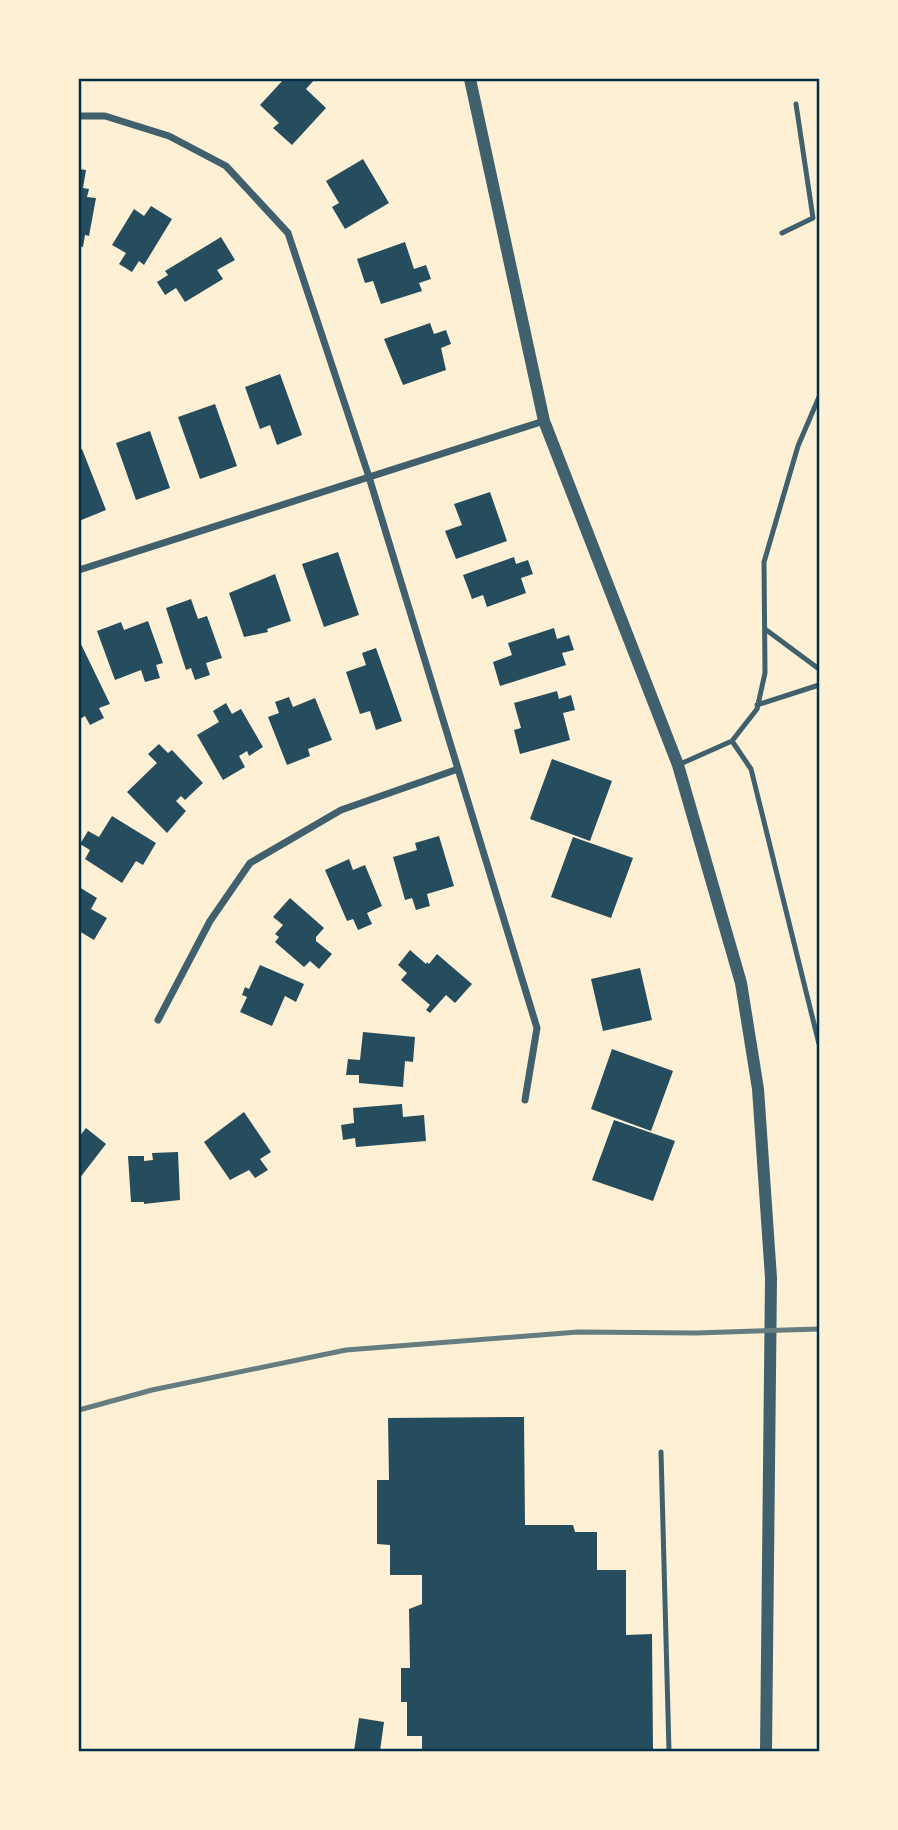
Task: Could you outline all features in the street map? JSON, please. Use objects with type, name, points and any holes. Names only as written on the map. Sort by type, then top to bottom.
[{"type":"street","points":[[470,79],[544,421],[678,765],[741,983],[758,1089],[771,1278],[766,1751]]},
{"type":"street","points":[[79,116],[105,116],[169,136],[226,166],[288,233],[369,477],[537,1028],[525,1100]]},
{"type":"street","points":[[79,570],[544,421]]},
{"type":"street","points":[[158,1020],[210,921],[250,863],[341,810],[458,769]]},
{"type":"lane","points":[[782,233],[813,218],[796,104]]},
{"type":"lane","points":[[678,765],[732,741],[757,705],[765,673],[764,562],[798,446],[819,397]]},
{"type":"lane","points":[[765,629],[819,670]]},
{"type":"lane","points":[[757,705],[819,685]]},
{"type":"lane","points":[[732,741],[751,769],[819,1044]]},
{"type":"lane","points":[[660,1452],[670,1751]]},
{"type":"building","points":[[284,79],[315,79],[306,89],[326,108],[292,145],[273,128],[279,123],[260,105]]},
{"type":"building","points":[[363,159],[389,203],[345,229],[332,207],[339,203],[326,181]]},
{"type":"building","points":[[79,169],[86,170],[83,188],[89,189],[87,197],[96,198],[89,236],[85,235],[83,247],[79,246]]},
{"type":"building","points":[[151,206],[172,219],[144,265],[139,261],[132,272],[119,264],[126,253],[112,245],[134,209],[144,216]]},
{"type":"building","points":[[221,237],[235,260],[217,270],[223,279],[185,302],[176,288],[165,295],[157,282],[168,275],[165,271]]},
{"type":"building","points":[[405,242],[414,269],[426,265],[431,279],[419,283],[422,291],[381,304],[373,281],[365,283],[357,259]]},
{"type":"building","points":[[430,323],[434,334],[446,330],[451,344],[441,348],[446,370],[403,385],[384,339]]},
{"type":"building","points":[[280,374],[302,435],[277,445],[270,425],[260,429],[245,387]]},
{"type":"building","points":[[215,404],[237,466],[200,479],[178,417]]},
{"type":"building","points":[[150,431],[170,488],[136,500],[116,443]]},
{"type":"building","points":[[82,449],[106,510],[79,521],[79,450]]},
{"type":"building","points":[[490,492],[507,541],[456,559],[445,531],[462,525],[454,504]]},
{"type":"building","points":[[338,552],[359,615],[324,627],[302,564]]},
{"type":"building","points":[[514,557],[516,564],[528,560],[533,574],[521,578],[526,593],[487,607],[483,595],[472,599],[463,575]]},
{"type":"building","points":[[275,574],[291,621],[267,629],[268,632],[244,637],[229,593]]},
{"type":"building","points":[[191,599],[198,619],[207,616],[222,658],[206,663],[210,675],[195,680],[191,668],[186,670],[166,608]]},
{"type":"building","points":[[148,621],[163,663],[156,665],[160,678],[145,682],[141,670],[115,680],[97,631],[121,622],[124,630]]},
{"type":"building","points":[[554,628],[557,639],[569,635],[574,650],[562,653],[566,665],[500,686],[493,662],[512,655],[508,643]]},
{"type":"building","points":[[79,640],[110,704],[99,708],[104,718],[90,725],[85,716],[80,719],[79,716]]},
{"type":"building","points":[[376,648],[402,721],[376,730],[370,711],[360,714],[346,672],[366,665],[362,653]]},
{"type":"building","points":[[557,691],[559,699],[571,695],[575,710],[563,713],[570,740],[520,754],[514,730],[521,728],[514,703]]},
{"type":"building","points":[[289,697],[293,707],[315,698],[332,740],[308,749],[310,756],[287,765],[268,717],[279,713],[275,702]]},
{"type":"building","points":[[226,703],[232,714],[241,709],[263,747],[249,756],[247,751],[239,756],[245,767],[223,780],[197,735],[219,722],[213,711]]},
{"type":"building","points":[[159,744],[168,753],[172,750],[203,783],[185,800],[181,796],[176,801],[186,811],[167,833],[127,792],[157,763],[148,754]]},
{"type":"building","points":[[552,759],[612,781],[590,841],[530,819]]},
{"type":"building","points":[[112,816],[156,843],[143,865],[136,861],[122,883],[85,859],[90,850],[80,844],[88,831],[99,837]]},
{"type":"building","points":[[439,836],[454,886],[427,894],[430,906],[416,910],[412,898],[405,900],[393,857],[417,850],[415,843]]},
{"type":"building","points":[[573,837],[633,858],[611,918],[551,897]]},
{"type":"building","points":[[349,859],[353,870],[365,865],[382,906],[367,913],[372,924],[358,930],[353,919],[347,921],[325,870]]},
{"type":"building","points":[[79,887],[97,898],[91,909],[107,918],[94,940],[79,931]]},
{"type":"building","points":[[290,898],[324,928],[316,941],[332,954],[319,969],[310,961],[304,967],[275,942],[279,937],[275,934],[283,925],[273,917]]},
{"type":"building","points":[[410,950],[426,964],[437,954],[472,984],[455,1003],[446,995],[430,1013],[426,1010],[430,1005],[401,980],[407,973],[398,965]]},
{"type":"building","points":[[260,965],[304,984],[296,1002],[285,996],[272,1026],[240,1012],[247,997],[242,995],[245,987],[249,989]]},
{"type":"building","points":[[640,968],[652,1020],[603,1031],[591,979]]},
{"type":"building","points":[[363,1032],[415,1037],[413,1062],[405,1061],[403,1087],[359,1083],[359,1075],[346,1075],[348,1059],[360,1060]]},
{"type":"building","points":[[612,1049],[673,1071],[651,1131],[591,1109]]},
{"type":"building","points":[[402,1104],[403,1117],[424,1115],[426,1141],[356,1147],[355,1138],[343,1140],[341,1125],[354,1123],[353,1108]]},
{"type":"building","points":[[244,1112],[271,1152],[260,1159],[268,1170],[255,1178],[249,1170],[230,1180],[204,1142]]},
{"type":"building","points":[[614,1120],[675,1141],[653,1201],[592,1180]]},
{"type":"building","points":[[86,1128],[106,1144],[79,1179],[79,1137]]},
{"type":"building","points":[[178,1152],[180,1200],[144,1204],[131,1202],[128,1156],[144,1156],[144,1161],[153,1160],[152,1153]]},
{"type":"building","points":[[524,1417],[525,1525],[573,1525],[575,1532],[597,1532],[597,1570],[626,1570],[626,1635],[652,1634],[653,1751],[422,1751],[422,1736],[407,1736],[407,1702],[401,1702],[401,1668],[410,1668],[409,1609],[422,1604],[422,1575],[390,1575],[390,1545],[377,1544],[377,1480],[389,1480],[388,1418]]},
{"type":"building","points":[[359,1718],[384,1722],[380,1751],[354,1751]]},
{"type":"railway","points":[[79,1410],[152,1390],[346,1350],[578,1332],[696,1333],[819,1329]]}]
